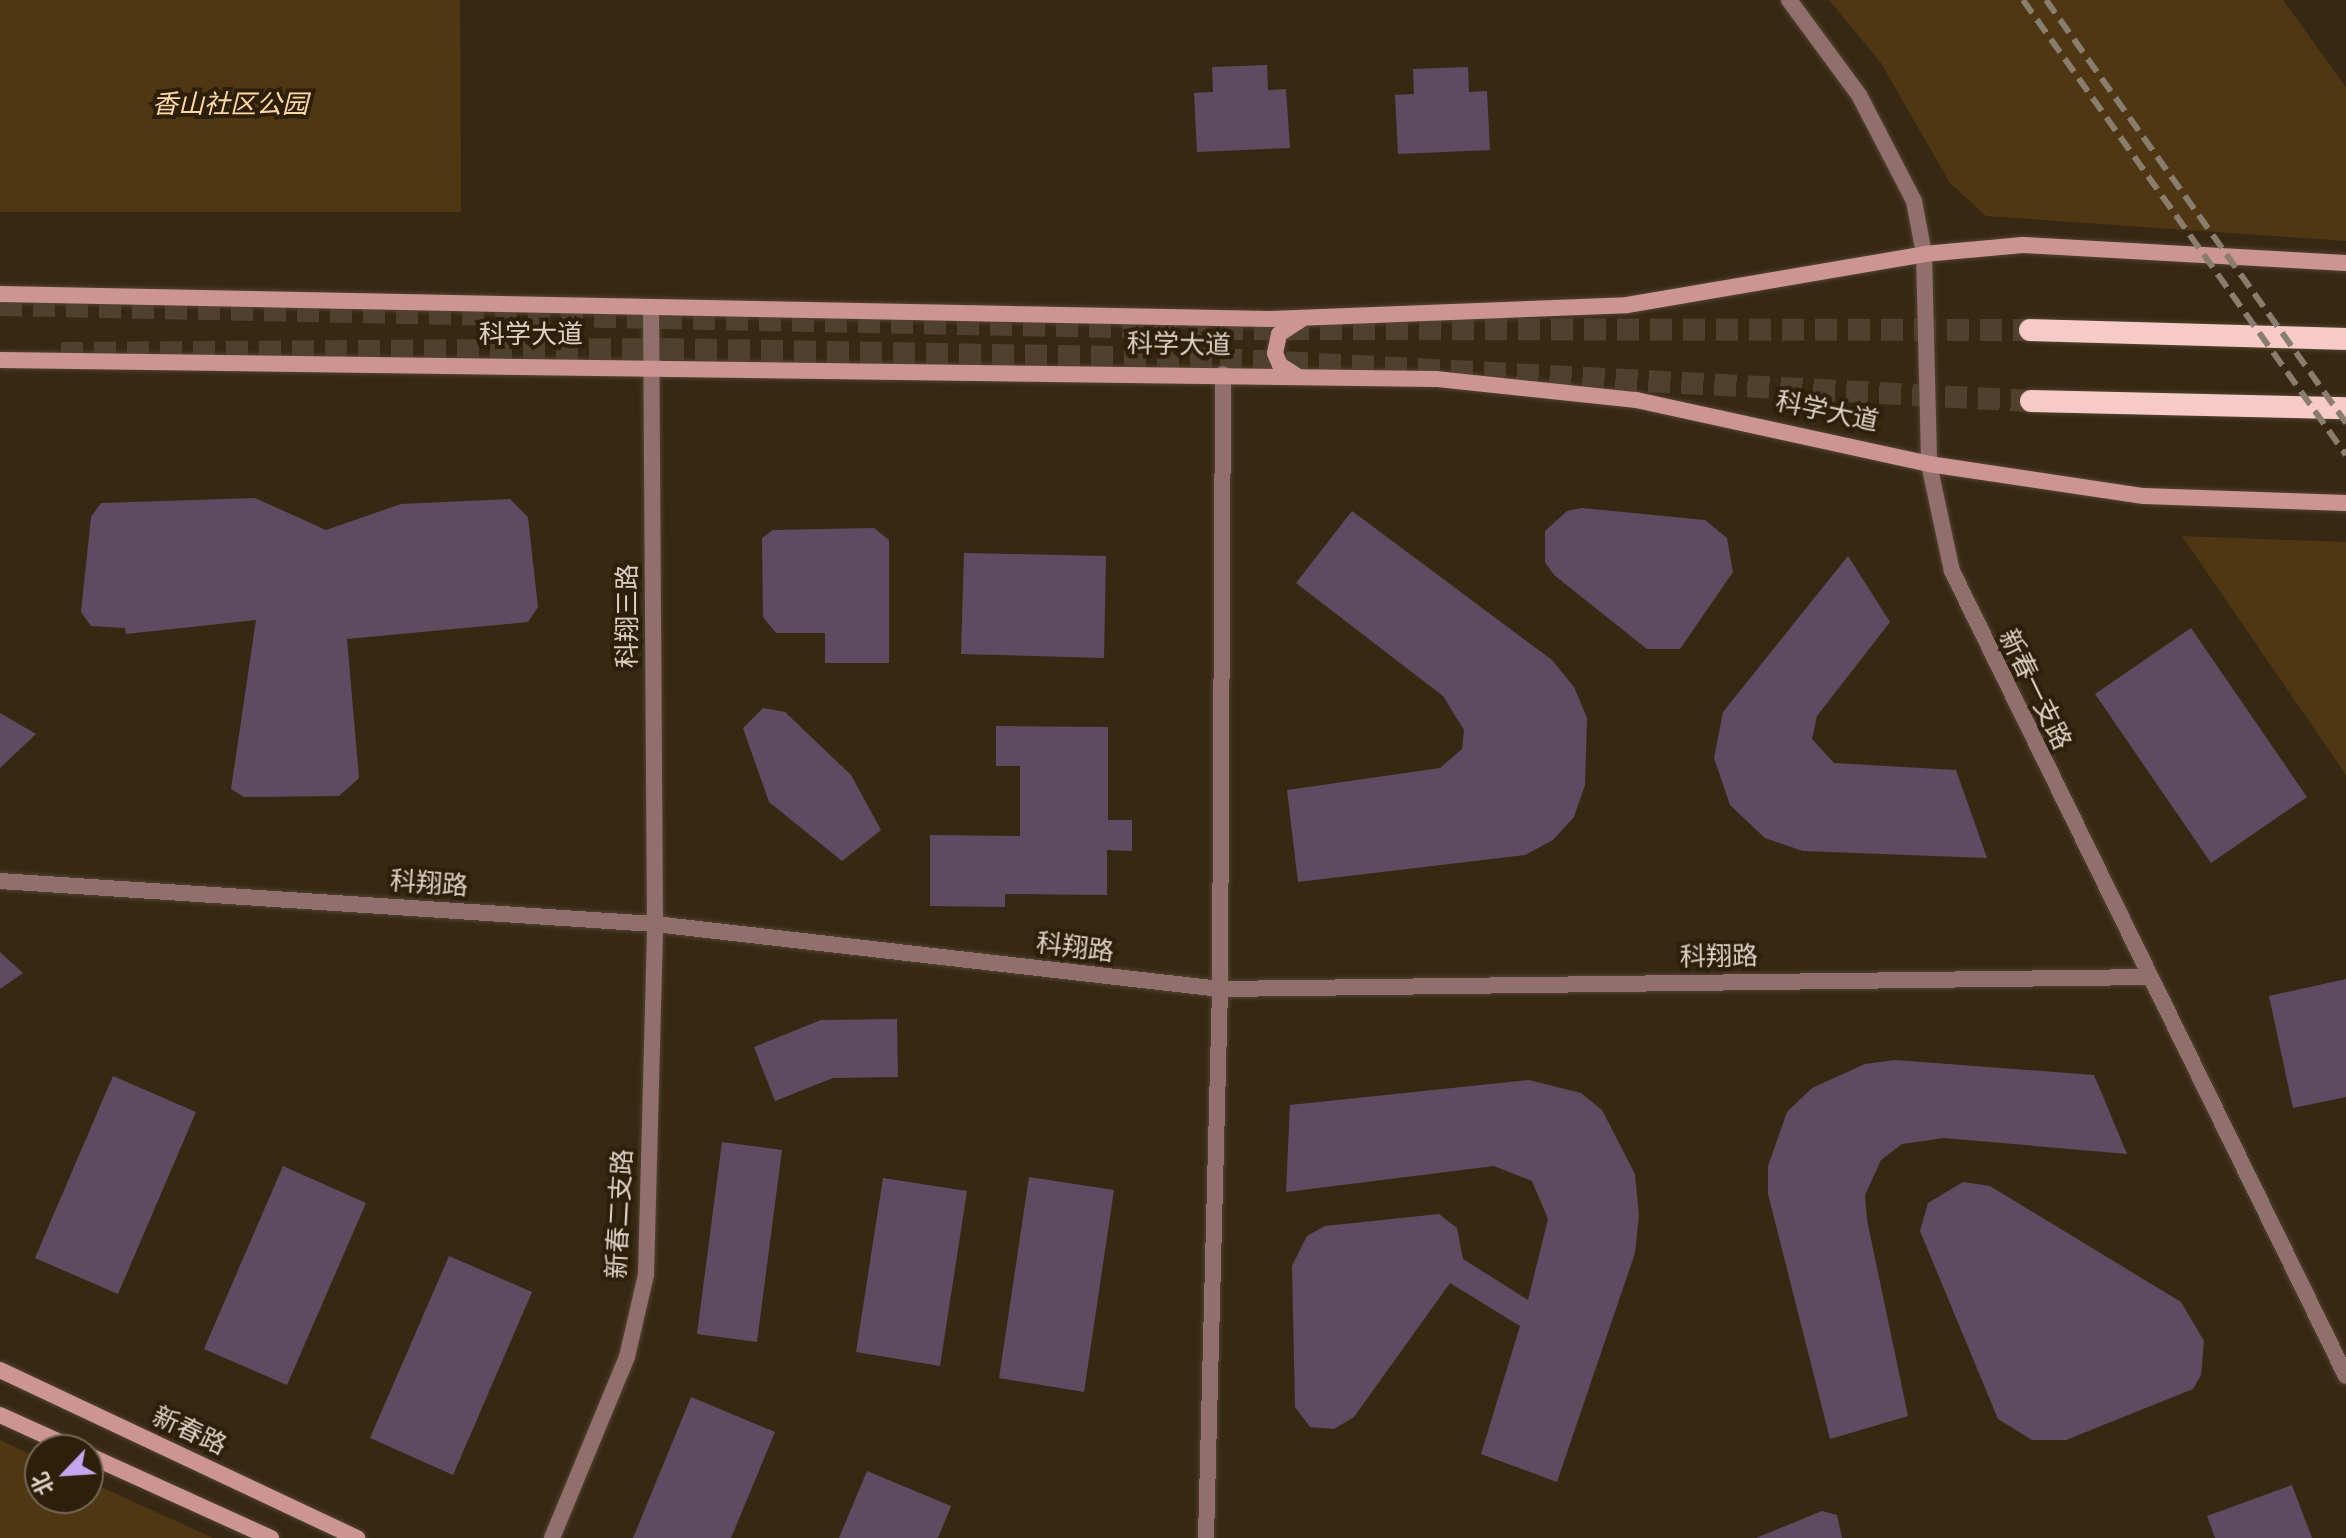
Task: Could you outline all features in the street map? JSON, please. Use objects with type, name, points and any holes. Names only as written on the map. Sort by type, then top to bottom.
[{"type":"highway","points":[[2030,330],[2346,339]]},
{"type":"highway","points":[[2031,401],[2346,408]]},
{"type":"main road","name":"科学大道","points":[[0,294],[1303,318],[1627,305],[1924,254],[2038,245],[2346,263]]},
{"type":"main road","points":[[1297,376],[1277,360],[1277,339],[1303,318]]},
{"type":"main road","name":"科学大道","points":[[0,360],[651,365],[1436,379],[1636,400],[1929,464],[2144,496],[2346,503]]},
{"type":"main road","name":"新春路","points":[[0,1370],[357,1538]]},
{"type":"main road","points":[[0,1415],[42,1434]]},
{"type":"main road","points":[[104,1462],[271,1538]]},
{"type":"street","name":"新春一支路","points":[[1789,0],[1890,146],[1914,201],[1924,254],[1929,464],[1952,571],[2148,977],[2346,1376]]},
{"type":"street","name":"科翔三路","points":[[651,307],[655,924]]},
{"type":"street","points":[[1206,1538],[1220,989],[1223,374]]},
{"type":"street","name":"科翔路","points":[[0,881],[655,924],[1220,989],[2148,977]]},
{"type":"street","name":"新春二支路","points":[[552,1538],[627,1357],[646,1275],[655,924]]},
{"type":"green space","name":"香山社区公园","points":[[0,0],[460,0],[461,212],[0,212]]},
{"type":"green space","points":[[1829,0],[2283,0],[2346,87],[2346,241],[1986,216],[1950,183],[1881,63]]},
{"type":"green space","points":[[2182,536],[2346,542],[2346,775]]},
{"type":"green space","points":[[0,1440],[24,1451],[24,1514],[104,1514],[104,1488],[213,1538],[0,1538]]},
{"type":"building","points":[[1267,65],[1268,90],[1286,89],[1290,148],[1197,152],[1194,93],[1213,92],[1212,67]]},
{"type":"building","points":[[1468,67],[1469,92],[1487,91],[1490,150],[1398,154],[1395,95],[1414,94],[1413,69]]},
{"type":"building","points":[[255,498],[326,530],[401,504],[510,499],[528,517],[538,607],[528,622],[347,639],[359,778],[339,796],[244,797],[231,789],[256,620],[126,634],[125,628],[91,626],[81,612],[91,517],[101,503]]},
{"type":"building","points":[[1582,508],[1705,520],[1727,538],[1733,572],[1680,649],[1647,649],[1554,575],[1545,562],[1545,531],[1567,511]]},
{"type":"building","points":[[1352,511],[1552,660],[1574,687],[1587,718],[1585,785],[1574,817],[1553,840],[1525,855],[1298,882],[1287,790],[1440,768],[1462,749],[1464,730],[1443,696],[1296,583]]},
{"type":"building","points":[[874,528],[889,540],[889,663],[825,663],[825,633],[776,633],[763,617],[762,538],[773,530]]},
{"type":"building","points":[[964,553],[1106,556],[1104,658],[961,654]]},
{"type":"building","points":[[1848,556],[1890,622],[1817,716],[1812,739],[1834,763],[1956,770],[1987,858],[1803,851],[1765,838],[1730,805],[1714,758],[1723,712]]},
{"type":"building","points":[[2191,628],[2307,797],[2211,863],[2095,694]]},
{"type":"building","points":[[763,708],[785,712],[851,775],[881,830],[842,861],[769,802],[743,728]]},
{"type":"building","points":[[0,713],[36,734],[0,768]]},
{"type":"building","points":[[996,726],[1108,727],[1108,820],[1132,820],[1132,851],[1107,850],[1107,895],[1005,894],[1005,907],[930,906],[930,835],[1020,836],[1020,766],[996,766]]},
{"type":"building","points":[[0,952],[23,973],[0,989]]},
{"type":"building","points":[[2346,979],[2346,1097],[2293,1108],[2269,996]]},
{"type":"building","points":[[897,1019],[898,1077],[833,1078],[775,1101],[754,1047],[821,1020]]},
{"type":"building","points":[[1895,1060],[2094,1075],[2127,1154],[1944,1138],[1902,1144],[1881,1160],[1865,1195],[1867,1220],[1908,1416],[1830,1439],[1768,1194],[1768,1166],[1787,1112],[1812,1088],[1865,1064]]},
{"type":"building","points":[[113,1076],[196,1112],[118,1294],[35,1258]]},
{"type":"building","points":[[1529,1080],[1581,1093],[1602,1110],[1635,1174],[1639,1215],[1635,1253],[1557,1482],[1481,1454],[1520,1326],[1450,1283],[1354,1417],[1334,1429],[1310,1427],[1295,1407],[1292,1266],[1307,1236],[1325,1226],[1439,1214],[1457,1228],[1463,1259],[1528,1300],[1548,1219],[1532,1181],[1494,1166],[1286,1192],[1290,1105]]},
{"type":"building","points":[[722,1142],[782,1150],[757,1342],[697,1334]]},
{"type":"building","points":[[283,1166],[366,1203],[287,1385],[204,1349]]},
{"type":"building","points":[[1029,1177],[1114,1190],[1084,1392],[999,1378]]},
{"type":"building","points":[[883,1178],[967,1191],[940,1366],[856,1352]]},
{"type":"building","points":[[1963,1182],[1990,1186],[2181,1302],[2204,1341],[2201,1375],[2193,1389],[2066,1440],[2032,1440],[1998,1419],[1920,1231],[1928,1203]]},
{"type":"building","points":[[449,1256],[532,1292],[453,1475],[370,1438]]},
{"type":"building","points":[[691,1397],[775,1432],[731,1538],[633,1538]]},
{"type":"building","points":[[867,1471],[951,1506],[938,1538],[839,1538]]},
{"type":"building","points":[[2292,1485],[2312,1538],[2215,1538],[2207,1516]]},
{"type":"building","points":[[1822,1511],[1837,1515],[1842,1538],[1756,1538]]},
{"type":"tunnel","points":[[0,305],[1221,329],[2030,330]]},
{"type":"tunnel","points":[[61,353],[662,349],[1220,359],[2031,401]]},
{"type":"railway","points":[[2023,0],[2346,455]]},
{"type":"railway","points":[[2046,0],[2346,423]]}]
